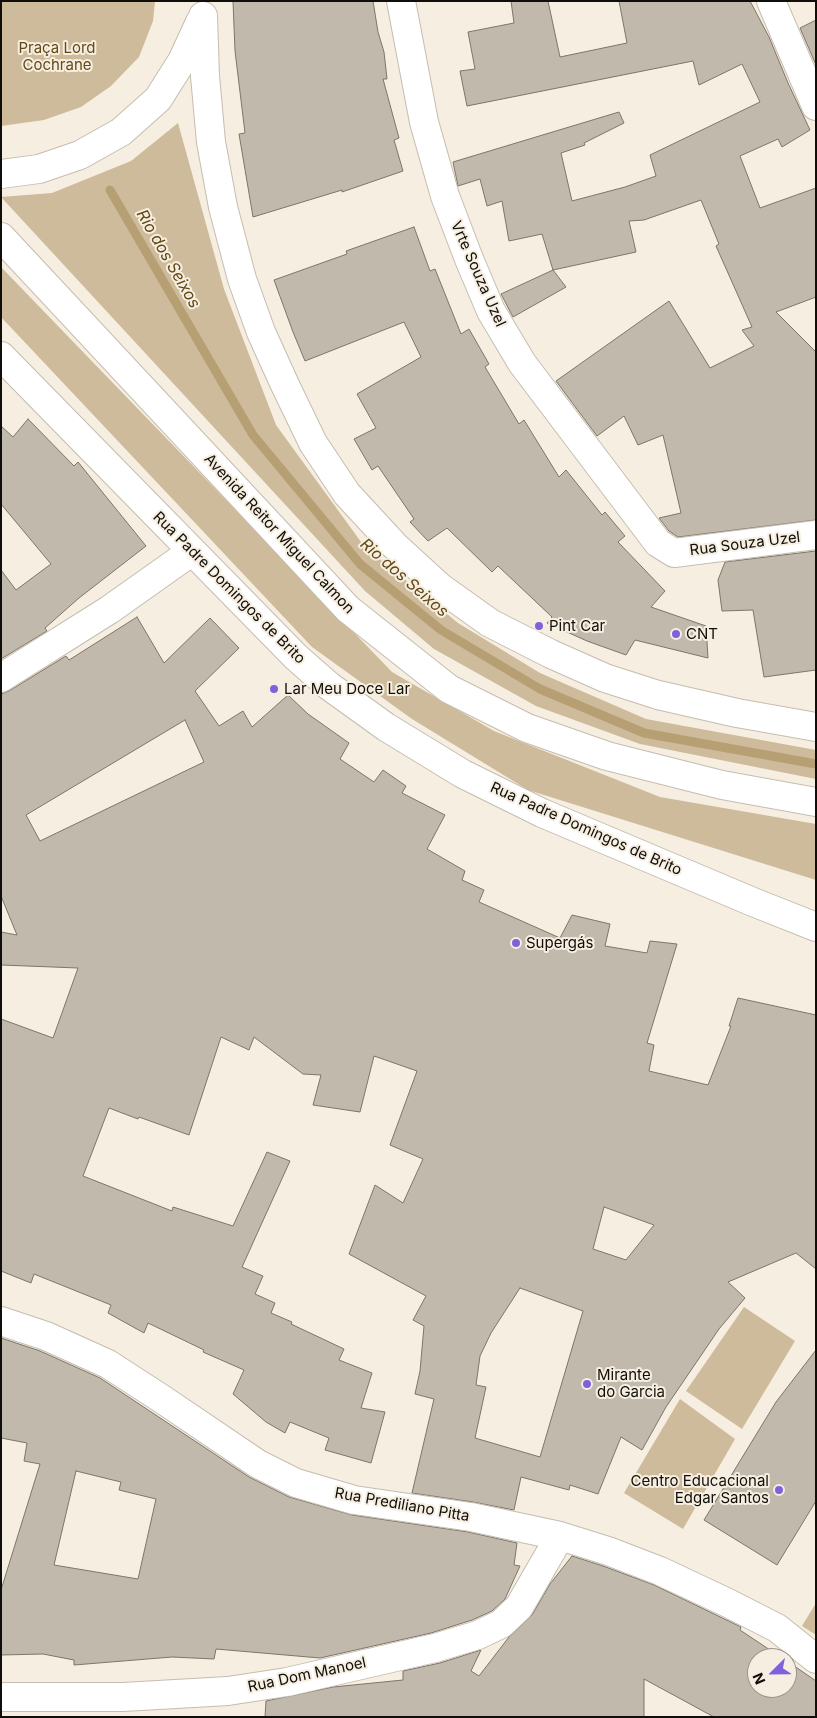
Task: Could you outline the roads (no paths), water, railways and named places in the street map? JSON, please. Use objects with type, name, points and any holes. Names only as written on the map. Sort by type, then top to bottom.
[{"type":"main road","name":"Vrte Souza Uzel","points":[[402,1],[424,122],[445,196],[491,311],[522,363],[652,536],[658,543],[674,553]]},
{"type":"main road","points":[[771,1],[816,106]]},
{"type":"main road","points":[[1,174],[39,168],[72,157],[121,132],[158,99],[182,60],[204,9]]},
{"type":"main road","points":[[204,9],[205,76],[211,142],[223,207],[242,279],[261,332],[285,386],[313,442],[347,494],[395,546],[441,588],[490,623],[551,654],[605,678],[658,695],[737,713],[816,727]]},
{"type":"main road","name":"Avenida Reitor Miguel Calmon","points":[[1,237],[348,610],[450,689],[527,728],[607,756],[722,785],[816,802]]},
{"type":"main road","name":"Rua Padre Domingos de Brito","points":[[1,356],[282,644],[329,686],[386,727],[464,774],[542,813],[816,927]]},
{"type":"main road","name":"Rua Souza Uzel","points":[[674,553],[816,535]]},
{"type":"main road","points":[[1,678],[109,610],[191,552]]},
{"type":"main road","name":"Rua Prediliano Pitta","points":[[1,1321],[46,1336],[108,1364],[258,1464],[296,1483],[354,1500],[470,1517],[560,1536],[617,1554],[660,1571],[776,1628],[816,1659]]},
{"type":"main road","name":"Rua Dom Manoel","points":[[1,1698],[123,1697],[228,1691],[287,1682],[435,1648],[478,1635],[500,1624],[519,1607],[560,1536]]},
{"type":"waterway","name":"Rio dos Seixos","points":[[110,190],[253,435],[360,564],[441,630],[540,689],[644,733],[816,764]]},
{"type":"place","name":"Pint Car","points":[[539,626]]},
{"type":"place","name":"CNT","points":[[676,634]]},
{"type":"place","name":"Lar Meu Doce Lar","points":[[274,689]]},
{"type":"place","name":"Supergás","points":[[516,943]]},
{"type":"place","name":"Mirante do Garcia","points":[[587,1384]]},
{"type":"place","name":"Centro Educacional Edgar Santos","points":[[779,1490]]},
{"type":"park label","name":"Praça Lord Cochrane","points":[[57,56]]}]
